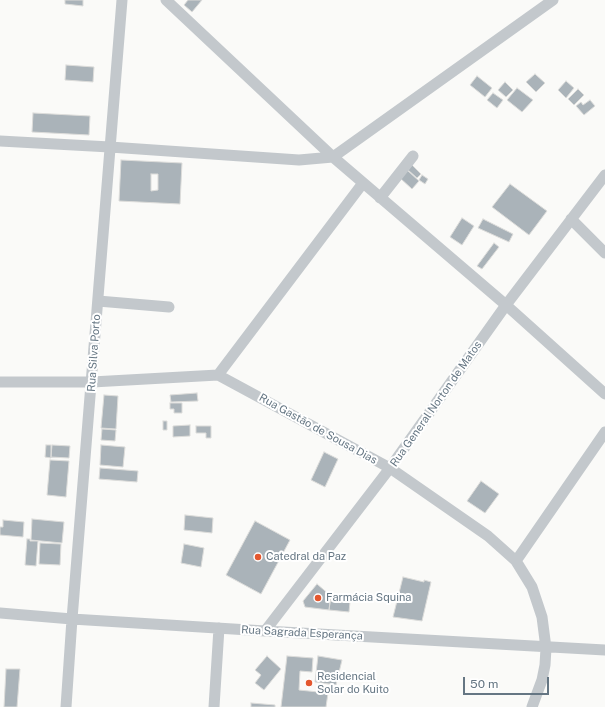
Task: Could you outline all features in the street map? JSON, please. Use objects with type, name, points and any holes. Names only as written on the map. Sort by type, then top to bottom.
[{"type":"street","name":"Rua Silva Porto","points":[[66,707],[122,0]]},
{"type":"street","points":[[166,0],[333,157],[506,305],[605,394]]},
{"type":"street","points":[[0,141],[299,160],[333,157],[553,0]]},
{"type":"street","points":[[380,198],[413,156]]},
{"type":"street","name":"Rua General Norton de Matos","points":[[265,631],[390,468],[506,305],[605,175]]},
{"type":"street","points":[[0,382],[92,382],[218,375],[363,183]]},
{"type":"street","points":[[572,219],[605,253]]},
{"type":"street","points":[[98,301],[169,307]]},
{"type":"street","name":"Rua Gastão de Sousa Dias","points":[[218,375],[390,468],[488,536],[516,561],[532,587],[542,618],[546,648],[542,680],[532,707]]},
{"type":"street","points":[[516,561],[605,432]]},
{"type":"street","name":"Rua Sagrada Esperança","points":[[0,613],[265,631],[546,648],[605,650]]},
{"type":"street","points":[[214,707],[220,628]]},
{"type":"building","points":[[65,0],[83,0],[83,6],[65,4]]},
{"type":"building","points":[[188,0],[202,0],[192,12],[184,5]]},
{"type":"building","points":[[66,65],[94,67],[93,82],[65,80]]},
{"type":"building","points":[[535,74],[545,83],[536,92],[526,82]]},
{"type":"building","points":[[477,76],[492,88],[485,97],[470,85]]},
{"type":"building","points":[[566,81],[574,88],[566,98],[558,90]]},
{"type":"building","points":[[505,82],[513,90],[506,97],[498,90]]},
{"type":"building","points":[[517,88],[533,100],[522,112],[507,100]]},
{"type":"building","points":[[578,89],[584,95],[574,105],[568,99]]},
{"type":"building","points":[[493,93],[503,100],[497,108],[487,100]]},
{"type":"building","points":[[590,100],[595,106],[584,115],[576,106],[581,102],[583,105]]},
{"type":"building","points":[[33,113],[90,116],[89,135],[32,132]]},
{"type":"building","points":[[121,160],[182,163],[180,204],[119,201]],"holes":[[[151,174],[158,174],[158,190],[151,191]]]},
{"type":"building","points":[[412,165],[421,174],[417,178],[408,170]]},
{"type":"building","points":[[407,170],[419,181],[412,189],[400,178]]},
{"type":"building","points":[[422,175],[428,179],[425,184],[419,180]]},
{"type":"building","points":[[510,184],[547,211],[529,235],[492,207]]},
{"type":"building","points":[[462,218],[474,226],[462,245],[450,237]]},
{"type":"building","points":[[483,219],[513,234],[509,242],[478,228]]},
{"type":"building","points":[[494,243],[499,247],[482,269],[477,266]]},
{"type":"building","points":[[197,393],[198,401],[171,402],[170,395]]},
{"type":"building","points":[[104,395],[118,396],[116,429],[101,428]]},
{"type":"building","points":[[170,403],[182,403],[182,413],[174,413],[174,409],[170,409]]},
{"type":"building","points":[[163,421],[167,421],[167,430],[163,430]]},
{"type":"building","points":[[190,425],[190,436],[173,437],[173,426]]},
{"type":"building","points":[[196,426],[211,426],[211,438],[206,438],[206,433],[196,433]]},
{"type":"building","points":[[102,429],[116,430],[115,441],[101,440]]},
{"type":"building","points":[[46,445],[51,445],[51,458],[45,457]]},
{"type":"building","points":[[52,445],[70,446],[69,458],[51,457]]},
{"type":"building","points":[[101,445],[125,447],[123,467],[100,465]]},
{"type":"building","points":[[324,452],[338,459],[325,487],[311,480]]},
{"type":"building","points":[[50,460],[69,461],[66,497],[47,495]]},
{"type":"building","points":[[100,468],[138,471],[137,482],[99,479]]},
{"type":"building","points":[[481,481],[499,494],[485,513],[467,501]]},
{"type":"building","points":[[185,515],[213,518],[212,533],[184,530]]},
{"type":"building","points":[[32,519],[64,522],[62,543],[31,540]]},
{"type":"building","points":[[3,520],[24,522],[23,537],[0,535],[0,527],[3,527]]},
{"type":"building","name":"Catedral da Paz","points":[[255,521],[290,540],[261,594],[226,575]]},
{"type":"building","points":[[27,539],[30,539],[30,541],[38,541],[36,566],[25,565]]},
{"type":"building","points":[[40,543],[61,544],[60,565],[39,564]]},
{"type":"building","points":[[184,544],[204,548],[201,567],[181,563]]},
{"type":"building","points":[[403,577],[424,582],[424,580],[431,582],[422,621],[393,617]]},
{"type":"building","name":"Farmácia Squina","points":[[317,584],[331,596],[329,610],[305,607],[303,601]]},
{"type":"building","points":[[330,601],[350,602],[349,612],[329,610]]},
{"type":"building","points":[[267,656],[281,669],[264,690],[255,683],[261,675],[255,670]]},
{"type":"building","points":[[287,656],[313,658],[312,672],[300,671],[299,690],[328,693],[326,707],[281,707]]},
{"type":"building","points":[[318,656],[342,660],[336,685],[315,682]]},
{"type":"building","points":[[6,669],[20,669],[17,707],[4,707]]},
{"type":"building","points":[[251,703],[275,705],[275,707],[251,707]]},
{"type":"place","name":"Catedral da Paz","points":[[258,557]]},
{"type":"place","name":"Farmácia Squina","points":[[318,598]]},
{"type":"place","name":"Residencial Solar do Kuito","points":[[309,683]]}]
